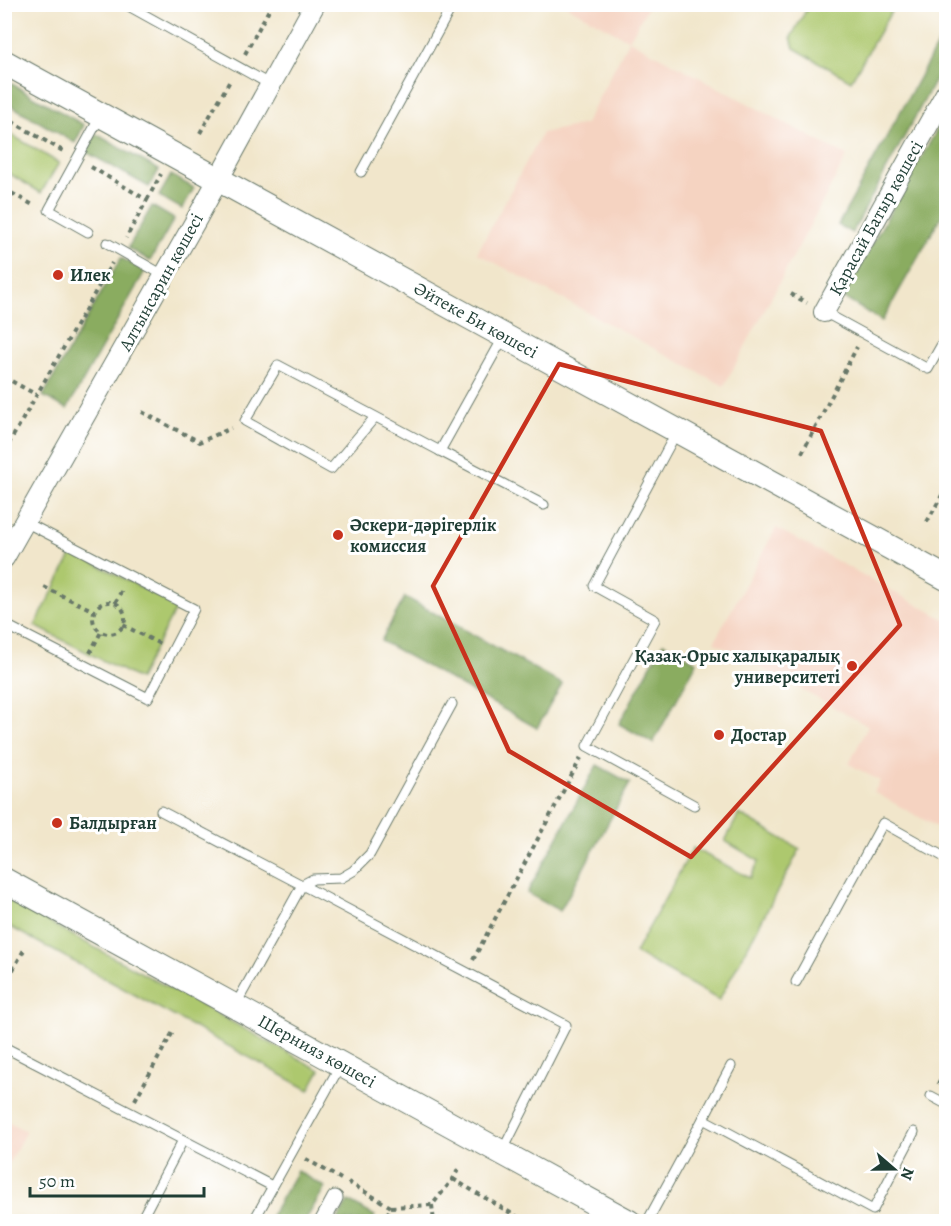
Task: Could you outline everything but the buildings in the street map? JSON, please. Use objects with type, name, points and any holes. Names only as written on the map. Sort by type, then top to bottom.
[{"type":"street","name":"Алтынсарин көшесі","points":[[4,558],[219,180],[315,4]]},
{"type":"street","name":"Әйтеке Би көшесі","points":[[4,62],[946,578]]},
{"type":"street","name":"Қарасай Батыр көшесі","points":[[824,312],[946,93]]},
{"type":"street","name":"Шернияз көшесі","points":[[4,880],[630,1221]]},
{"type":"street","points":[[322,1221],[335,1198]]},
{"type":"lane","points":[[125,4],[271,85]]},
{"type":"lane","points":[[361,172],[453,4]]},
{"type":"lane","points":[[88,232],[49,210],[101,115]]},
{"type":"lane","points":[[107,243],[165,276]]},
{"type":"lane","points":[[824,312],[928,369],[946,337]]},
{"type":"lane","points":[[440,451],[504,336]]},
{"type":"lane","points":[[375,417],[331,469],[245,421],[278,364],[544,505]]},
{"type":"lane","points":[[677,430],[594,586],[655,620],[587,747],[694,805]]},
{"type":"lane","points":[[4,624],[148,698],[194,609],[25,522]]},
{"type":"lane","points":[[235,1006],[302,885],[313,879],[341,878],[353,871],[370,854],[452,704]]},
{"type":"lane","points":[[161,811],[566,1025],[502,1152]]},
{"type":"lane","points":[[796,982],[883,823],[946,858]]},
{"type":"lane","points":[[4,1047],[272,1186]]},
{"type":"lane","points":[[253,1221],[341,1064]]},
{"type":"lane","points":[[647,1221],[731,1066]]},
{"type":"lane","points":[[931,1096],[946,1104]]},
{"type":"lane","points":[[703,1119],[873,1210],[914,1132]]},
{"type":"lane","points":[[140,1221],[183,1140]]},
{"type":"path","points":[[4,117],[147,200],[4,452]]},
{"type":"path","points":[[802,453],[864,334]]},
{"type":"path","points":[[4,377],[37,395]]},
{"type":"path","points":[[142,412],[201,442],[245,421]]},
{"type":"path","points":[[927,522],[946,488]]},
{"type":"path","points":[[116,603],[125,585]]},
{"type":"path","points":[[44,587],[94,611]]},
{"type":"path","points":[[105,602],[116,603],[123,611],[125,621],[123,625],[116,633],[101,632],[94,625],[94,611],[105,602]]},
{"type":"path","points":[[123,625],[172,650]]},
{"type":"path","points":[[84,665],[101,632]]},
{"type":"path","points":[[466,972],[587,747]]},
{"type":"path","points":[[4,986],[25,948]]},
{"type":"path","points":[[129,1112],[174,1030]]},
{"type":"path","points":[[434,1221],[432,1205],[459,1168]]},
{"type":"path","points":[[453,1179],[526,1221]]},
{"type":"path","points":[[391,1207],[432,1205]]},
{"type":"highlighted area","points":[[559,364],[821,431],[900,625],[691,857],[509,751],[433,586]]},
{"type":"shaded area","points":[[565,5],[649,5],[629,40]]},
{"type":"shaded area","points":[[629,40],[847,156],[724,386],[477,253],[542,133],[585,124]]},
{"type":"shaded area","name":"Қазақ-Орыс халықаралық университеті","points":[[776,528],[946,620],[946,832],[874,792],[880,781],[849,764],[868,726],[714,642]]},
{"type":"shaded area","points":[[5,1120],[26,1131],[5,1170]]},
{"type":"green space","points":[[809,5],[895,5],[851,81],[794,48],[791,37]]},
{"type":"green space","points":[[946,29],[946,60],[852,233],[838,225]]},
{"type":"green space","points":[[5,80],[84,125],[75,143],[5,102]]},
{"type":"green space","points":[[946,114],[946,208],[882,321],[842,297]]},
{"type":"green space","points":[[5,131],[59,163],[41,193],[5,171]]},
{"type":"green space","points":[[96,134],[159,170],[149,187],[86,152]]},
{"type":"green space","points":[[171,175],[194,188],[182,209],[159,196]]},
{"type":"green space","points":[[152,206],[174,219],[150,261],[128,248]]},
{"type":"green space","points":[[121,258],[145,271],[67,409],[43,396]]},
{"type":"green space","points":[[73,552],[177,606],[139,679],[35,626]]},
{"type":"green space","points":[[405,597],[562,684],[537,728],[381,641]]},
{"type":"green space","points":[[663,643],[697,662],[653,743],[619,724]]},
{"type":"green space","points":[[597,765],[630,783],[560,911],[527,893]]},
{"type":"green space","points":[[739,814],[800,849],[719,1000],[635,953],[693,848],[750,878],[759,861],[725,841]]},
{"type":"green space","points":[[4,898],[320,1070],[309,1090],[5,924]]},
{"type":"green space","points":[[297,1171],[325,1187],[305,1221],[268,1221]]},
{"type":"green space","points":[[348,1201],[375,1216],[372,1221],[337,1221]]},
{"type":"place","name":"Илек","points":[[58,275]]},
{"type":"place","name":"Әскери-дәрігерлік комиссия","points":[[338,535]]},
{"type":"place","name":"Қазақ-Орыс халықаралық университеті","points":[[852,666]]},
{"type":"place","name":"Достар","points":[[719,735]]},
{"type":"place","name":"Балдырған","points":[[57,823]]}]
